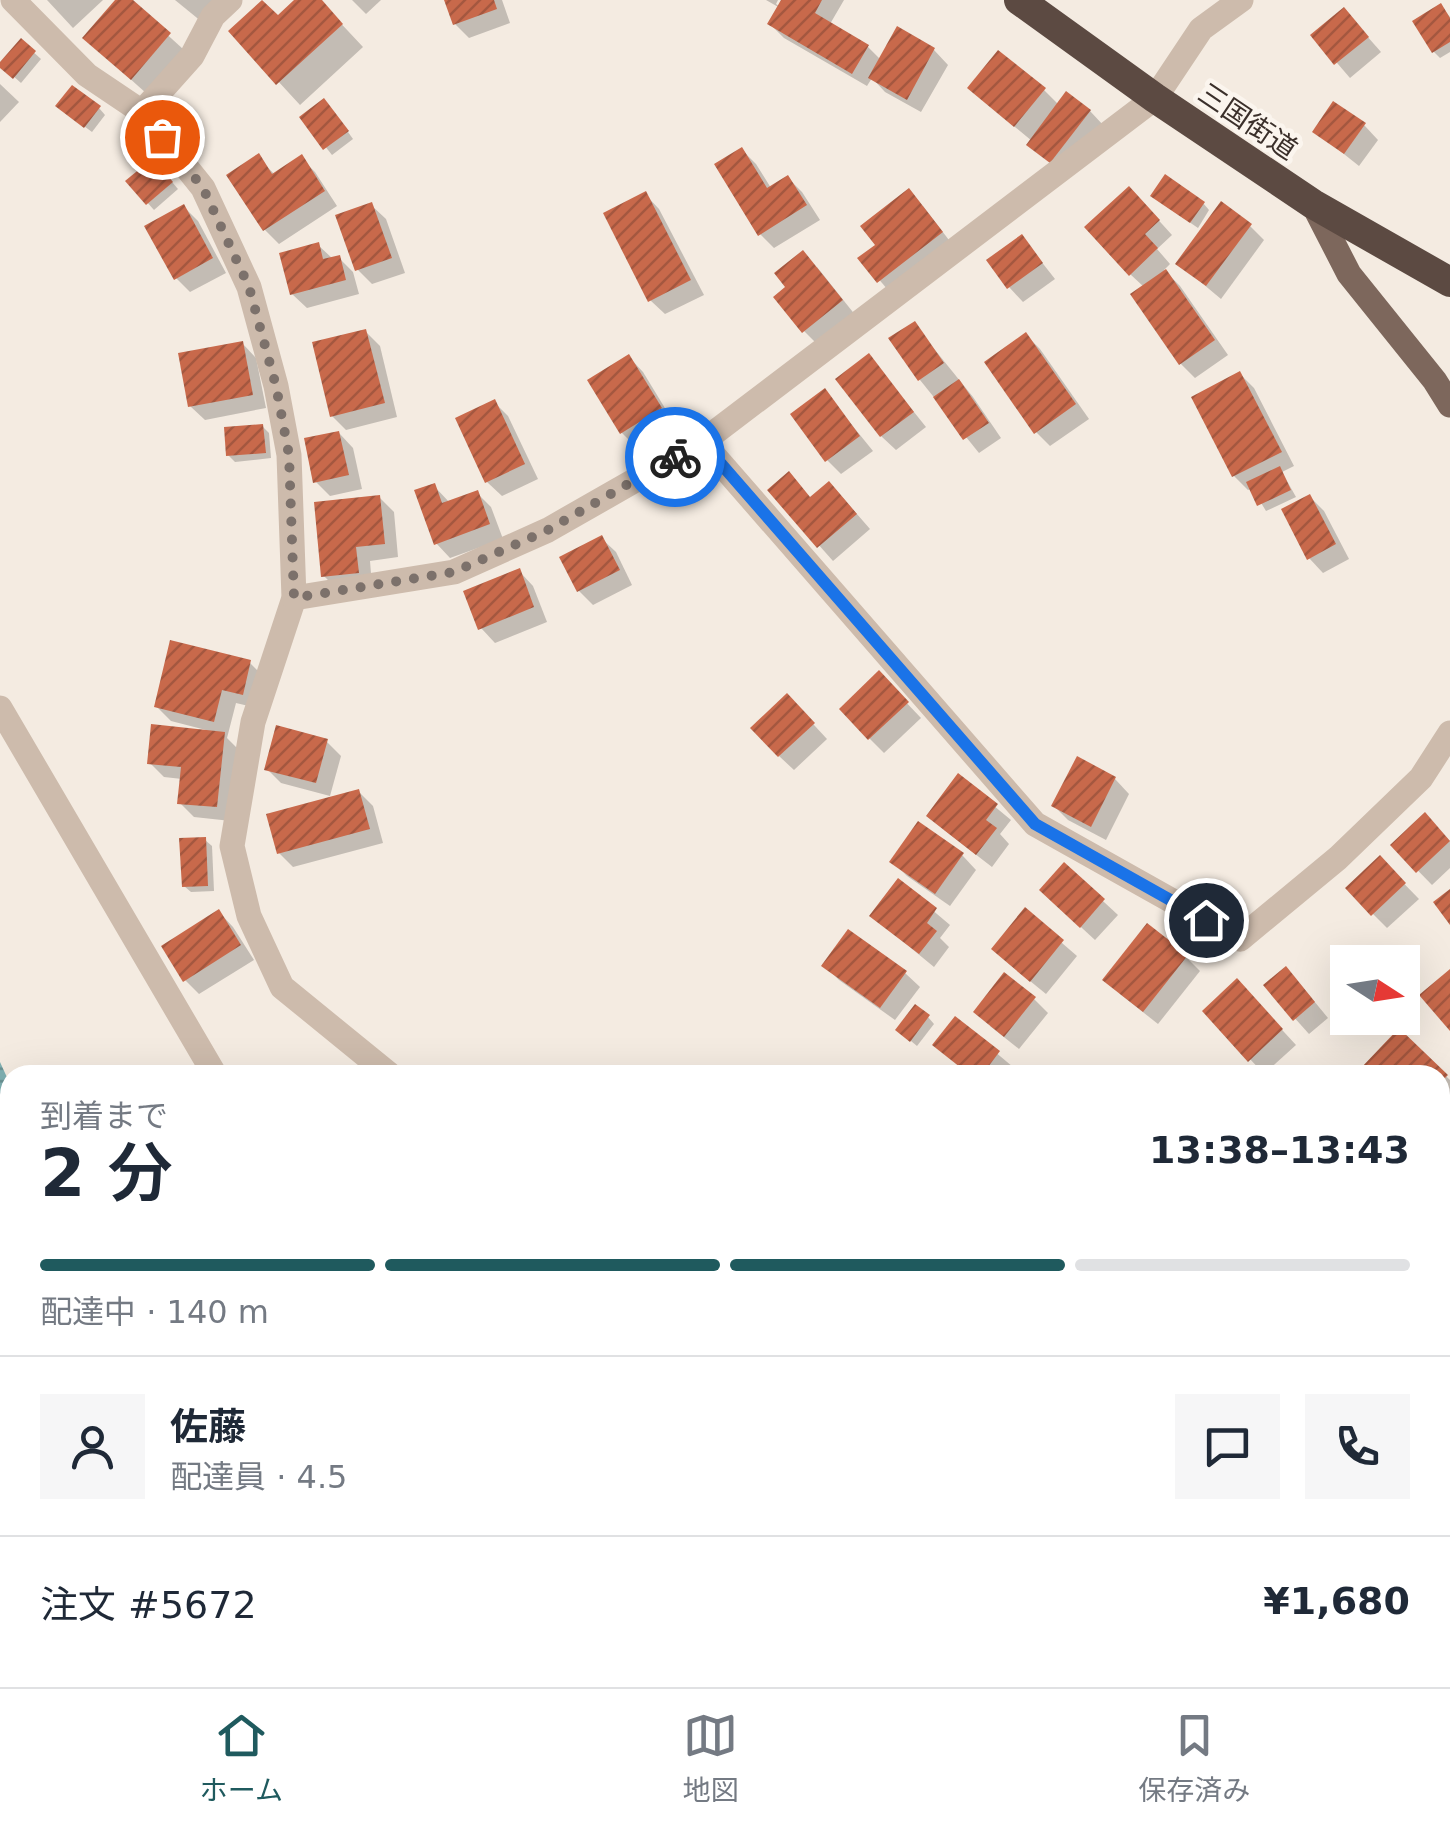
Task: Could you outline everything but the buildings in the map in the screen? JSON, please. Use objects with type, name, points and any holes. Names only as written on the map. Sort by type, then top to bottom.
[{"type":"highway","name":"三国街道","points":[[1018,0],[1312,204],[1450,282]]},
{"type":"main road","points":[[1312,204],[1348,274],[1436,381],[1450,405]]},
{"type":"street","points":[[13,0],[87,75],[142,112],[203,188],[249,287],[276,386],[289,455],[294,598],[253,722],[232,846],[250,916],[282,987],[378,1065]]},
{"type":"street","points":[[142,112],[192,56],[213,16],[230,0]]},
{"type":"street","points":[[294,598],[454,572],[548,530],[702,442],[1155,98],[1201,29],[1241,0]]},
{"type":"street","points":[[702,442],[1035,824],[1240,939],[1338,858],[1421,778],[1450,734]]},
{"type":"street","points":[[0,708],[209,1065]]},
{"type":"way so far","points":[[162,137],[203,188],[249,287],[276,386],[289,455],[294,598],[454,572],[548,530],[675,457]]},
{"type":"route","points":[[675,457],[702,442],[1035,824],[1206,920]]}]
